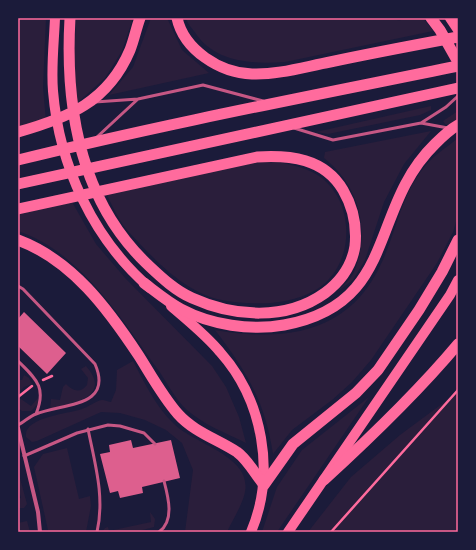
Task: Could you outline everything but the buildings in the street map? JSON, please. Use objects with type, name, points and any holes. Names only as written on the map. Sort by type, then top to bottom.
[{"type":"highway","points":[[18,209],[256,157],[290,156],[323,168],[334,178],[343,190],[352,208],[355,222],[356,239],[354,255],[349,266],[330,289],[305,305],[286,310],[252,313],[228,310],[192,298],[175,288],[135,252],[110,218],[95,188],[82,153],[72,106],[69,76],[70,18]]},
{"type":"highway","points":[[18,132],[64,117],[92,102],[114,77],[130,51],[140,18]]},
{"type":"highway","points":[[177,18],[178,24],[189,44],[211,62],[228,70],[252,74],[285,71],[458,37]]},
{"type":"highway","points":[[431,18],[440,30],[458,62]]},
{"type":"highway","points":[[18,160],[93,142],[270,104],[458,66]]},
{"type":"highway","points":[[18,184],[458,88]]},
{"type":"highway","points":[[144,283],[182,309],[206,319],[227,325],[275,326],[297,322],[320,315],[336,306],[361,282],[371,267],[398,197],[412,170],[425,154],[454,127]]},
{"type":"highway","points":[[18,240],[48,255],[81,280],[116,322],[179,415],[199,432],[237,452],[245,459],[264,485],[293,444],[356,393],[378,370],[419,310],[442,272],[458,240]]},
{"type":"highway","points":[[324,480],[384,425],[434,373],[458,344]]},
{"type":"main road","points":[[55,18],[53,76],[55,109],[74,180],[95,223],[118,255],[144,283],[208,339],[233,368],[245,390],[258,426],[264,458],[264,485],[260,506],[251,532]]},
{"type":"main road","points":[[450,18],[458,30]]},
{"type":"main road","points":[[288,532],[450,295],[458,280]]},
{"type":"street","points":[[18,427],[38,512],[40,532]]},
{"type":"lane","points":[[92,102],[138,99],[203,85],[270,104]]},
{"type":"lane","points":[[421,123],[446,107],[458,96]]},
{"type":"lane","points":[[93,142],[138,99]]},
{"type":"lane","points":[[287,125],[333,140],[421,123],[454,127]]},
{"type":"lane","points":[[18,286],[23,289],[94,364],[99,374],[98,388],[90,397],[76,404],[36,414],[18,427]]},
{"type":"lane","points":[[18,361],[34,377],[41,388],[41,401],[36,414]]},
{"type":"lane","points":[[24,456],[88,429],[100,426],[120,426],[144,433],[155,444]]},
{"type":"lane","points":[[88,429],[100,497],[101,509],[97,532]]},
{"type":"lane","points":[[160,532],[164,529],[168,518],[168,499],[164,480]]},
{"type":"path","points":[[330,532],[458,390]]},
{"type":"shaded area","points":[[18,18],[46,18],[43,87],[46,122],[18,128]]},
{"type":"shaded area","points":[[76,18],[133,18],[122,51],[105,78],[76,104],[74,64]]},
{"type":"shaded area","points":[[151,18],[167,18],[182,50],[209,73],[109,95],[133,67]]},
{"type":"shaded area","points":[[186,18],[389,18],[399,20],[405,18],[423,18],[433,31],[285,62],[247,62],[212,50],[202,42],[187,22]]},
{"type":"shaded area","points":[[431,106],[431,110],[420,115],[328,134],[316,132]]},
{"type":"shaded area","points":[[458,111],[458,121],[446,125],[443,121]]},
{"type":"shaded area","points":[[431,131],[404,164],[384,202],[365,260],[353,280],[338,291],[353,275],[359,256],[361,225],[353,195],[346,181],[324,158],[325,152]]},
{"type":"shaded area","points":[[458,138],[458,215],[453,232],[437,263],[371,360],[352,382],[332,400],[292,430],[273,454],[265,418],[253,388],[215,330],[266,335],[290,333],[313,328],[334,318],[352,305],[369,286],[382,262],[404,203],[415,180],[430,161]]},
{"type":"shaded area","points":[[274,161],[307,170],[325,181],[335,193],[342,206],[346,221],[344,252],[338,267],[329,279],[317,289],[287,301],[271,303],[237,302],[217,299],[194,290],[174,276],[147,252],[123,225],[107,195],[250,163]]},
{"type":"shaded area","points":[[72,202],[96,244],[126,279],[212,366],[226,387],[239,417],[246,443],[208,424],[187,410],[175,396],[115,310],[81,271],[41,241],[18,231],[18,214]]},
{"type":"shaded area","points":[[133,361],[156,402],[174,424],[184,432],[222,454],[233,462],[241,471],[245,483],[244,496],[227,532],[185,532],[193,470],[182,443],[166,430],[145,420],[120,413],[101,412],[37,441],[32,442],[26,437],[27,430],[32,425],[48,417],[82,409],[103,400],[111,402],[116,390],[117,370]]},
{"type":"shaded area","points":[[86,366],[93,377],[95,385],[92,392],[86,397],[69,405],[50,409],[51,399],[60,400],[63,387],[66,384],[74,390],[82,390],[87,385],[88,378],[81,369]]},
{"type":"shaded area","points":[[24,375],[29,378],[32,384],[24,387],[18,393],[18,380],[22,380]]},
{"type":"shaded area","points":[[458,392],[458,532],[308,532],[351,477],[400,435]]},
{"type":"shaded area","points":[[369,397],[277,532],[262,532],[277,487],[302,450]]},
{"type":"shaded area","points":[[38,398],[38,404],[31,411],[22,411],[18,408],[18,400],[21,399],[31,406]]},
{"type":"shaded area","points":[[67,448],[79,499],[90,496],[91,506],[86,532],[49,532],[48,530],[34,467],[43,454]]},
{"type":"shaded area","points":[[18,471],[27,504],[24,508],[18,508],[18,499],[21,498],[18,486]]},
{"type":"shaded area","points":[[150,512],[155,519],[154,527],[135,532],[102,532],[108,527],[109,531],[151,522]]},
{"type":"shaded area","points":[[27,521],[30,532],[18,532],[18,523]]}]
